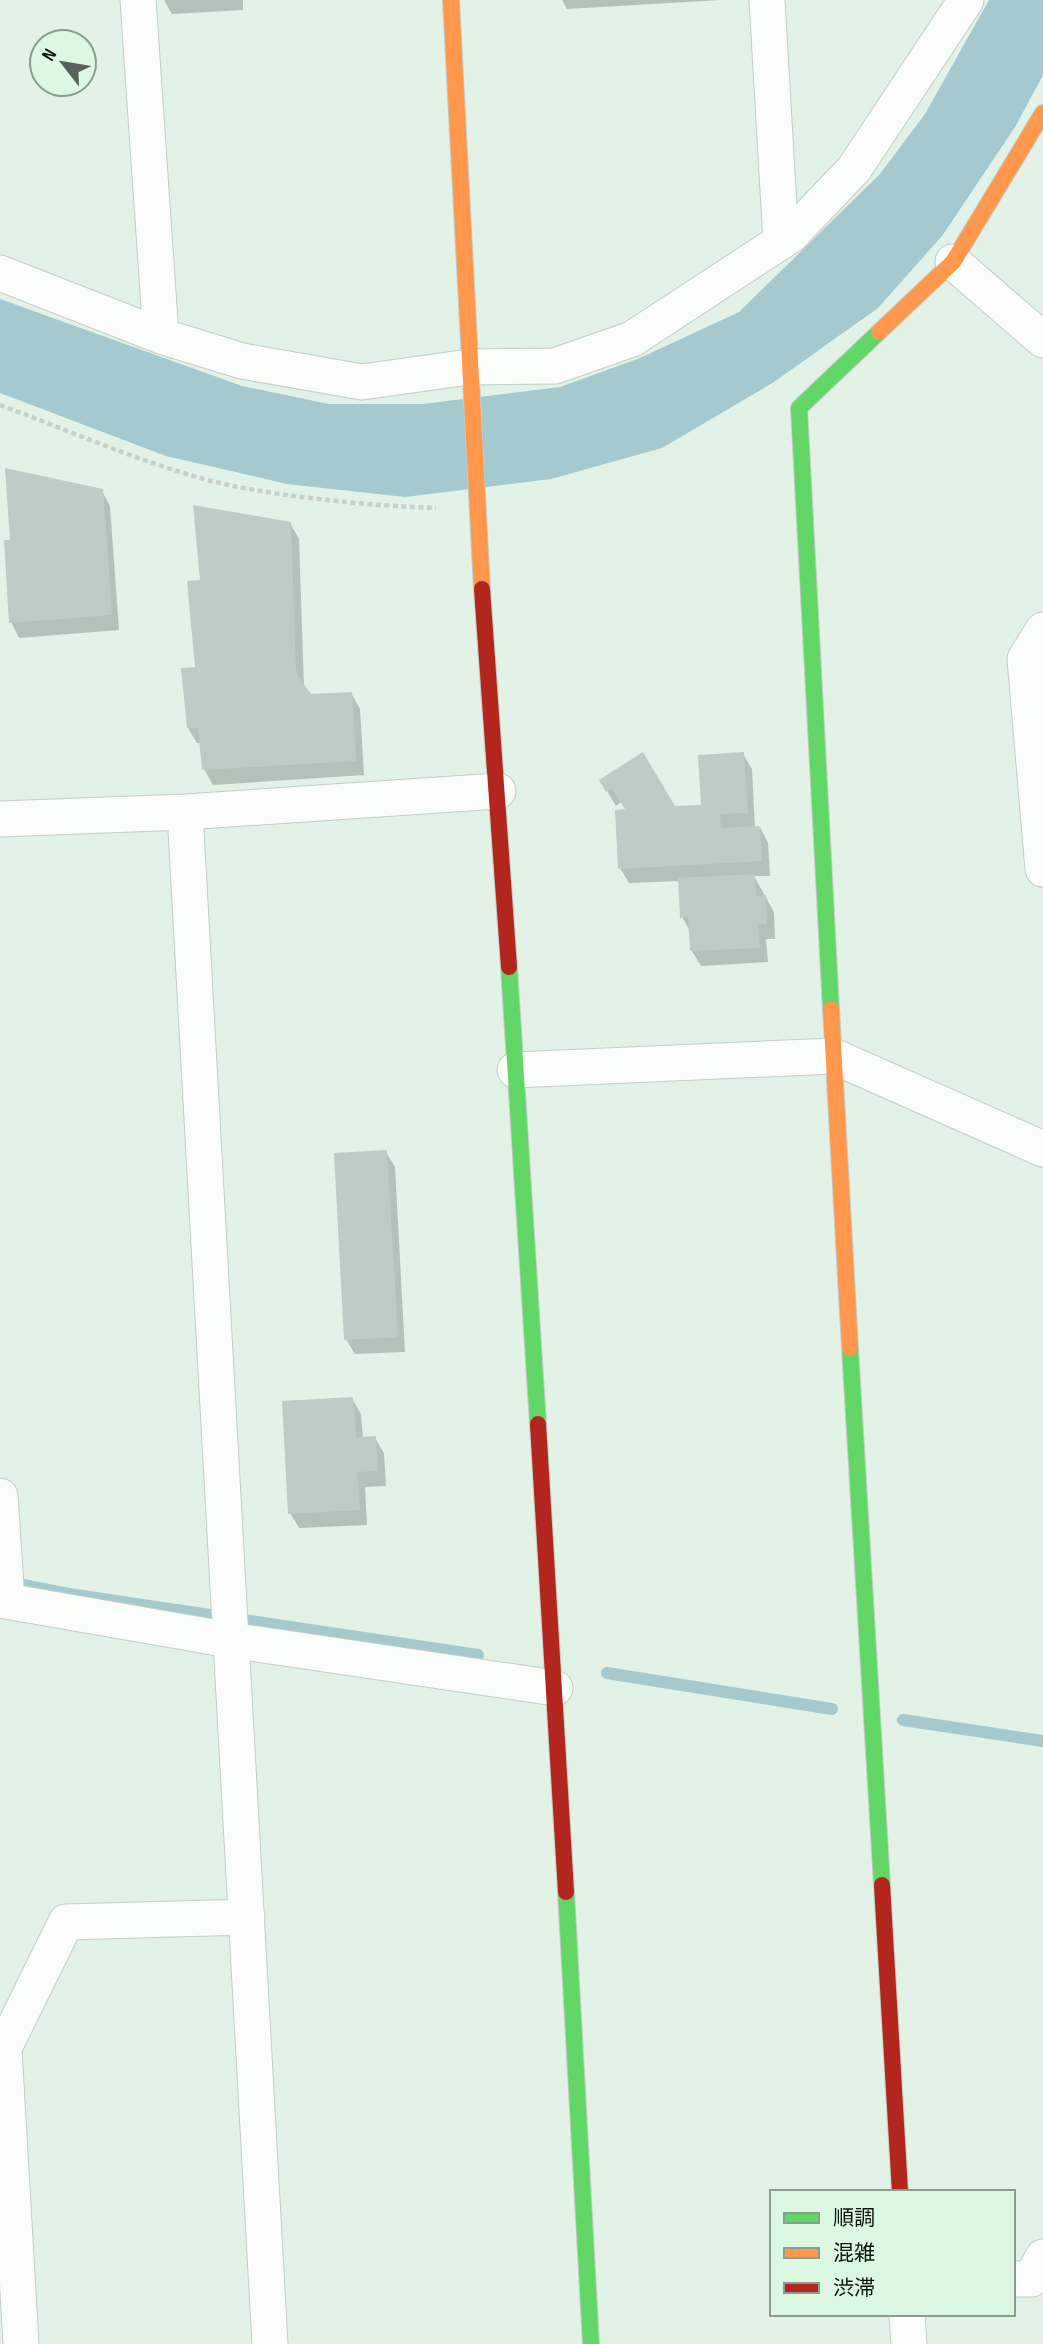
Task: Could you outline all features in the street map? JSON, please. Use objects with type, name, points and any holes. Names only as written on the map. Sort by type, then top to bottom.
[{"type":"street","points":[[138,0],[161,336]]},
{"type":"street","points":[[451,0],[476,509],[498,791],[555,1688],[591,2344]]},
{"type":"street","points":[[767,0],[780,242]]},
{"type":"street","points":[[0,273],[161,336],[242,361],[362,382],[469,367],[555,366],[632,338],[780,242],[855,169],[966,0]]},
{"type":"street","points":[[900,2190],[833,1056],[799,408],[953,262],[1043,113]]},
{"type":"street","points":[[953,262],[1043,340]]},
{"type":"street","points":[[1043,630],[1025,659],[1043,869]]},
{"type":"street","points":[[0,819],[185,812],[498,791]]},
{"type":"street","points":[[185,812],[270,2344]]},
{"type":"street","points":[[515,1070],[833,1056],[1043,1149]]},
{"type":"street","points":[[0,1496],[4,1589],[229,1622],[555,1688]]},
{"type":"street","points":[[21,2344],[2,2052],[66,1922],[247,1917]]},
{"type":"street","points":[[1015,2279],[1031,2279],[1043,2257]]},
{"type":"street","points":[[907,2316],[909,2344]]},
{"type":"path","points":[[0,405],[164,465],[233,486],[396,506],[476,509]]},
{"type":"water","points":[[989,0],[1043,0],[1043,75],[1015,127],[942,236],[878,308],[774,382],[662,448],[551,479],[405,497],[287,484],[166,456],[0,393],[0,299],[242,386],[329,404],[422,404],[560,387],[640,358],[739,312],[880,174],[925,114]]},
{"type":"building","points":[[5,468],[103,489],[112,615],[9,623],[4,540],[10,540]]},
{"type":"building","points":[[193,505],[291,522],[296,673],[311,694],[352,692],[356,761],[202,770],[198,728],[187,728],[181,668],[195,667],[187,581],[200,580]]},
{"type":"building","points":[[643,752],[675,806],[701,805],[698,755],[744,752],[748,813],[720,814],[721,828],[760,826],[762,861],[618,869],[615,810],[625,809],[611,788],[606,792],[599,780]]},
{"type":"building","points":[[755,874],[756,896],[766,895],[767,924],[758,924],[760,948],[690,951],[688,917],[680,918],[678,878]]},
{"type":"building","points":[[387,1150],[398,1337],[344,1340],[334,1153]]},
{"type":"building","points":[[353,1397],[356,1437],[376,1436],[378,1471],[357,1472],[360,1510],[288,1514],[282,1401]]},
{"type":"waterway","points":[[8,1582],[69,1594],[478,1655]]},
{"type":"waterway","points":[[607,1673],[832,1709]]},
{"type":"waterway","points":[[903,1720],[1043,1741]]},
{"type":"traffic: fast","points":[[831,1009],[799,408],[879,332]]},
{"type":"traffic: fast","points":[[509,967],[538,1424]]},
{"type":"traffic: fast","points":[[850,1348],[882,1885]]},
{"type":"traffic: fast","points":[[566,1892],[591,2344]]},
{"type":"traffic: slow","points":[[451,0],[482,589]]},
{"type":"traffic: slow","points":[[879,332],[953,262],[1043,113]]},
{"type":"traffic: slow","points":[[831,1009],[850,1348]]},
{"type":"traffic: jam","points":[[482,589],[509,967]]},
{"type":"traffic: jam","points":[[538,1424],[566,1892]]},
{"type":"traffic: jam","points":[[882,1885],[900,2190]]}]
